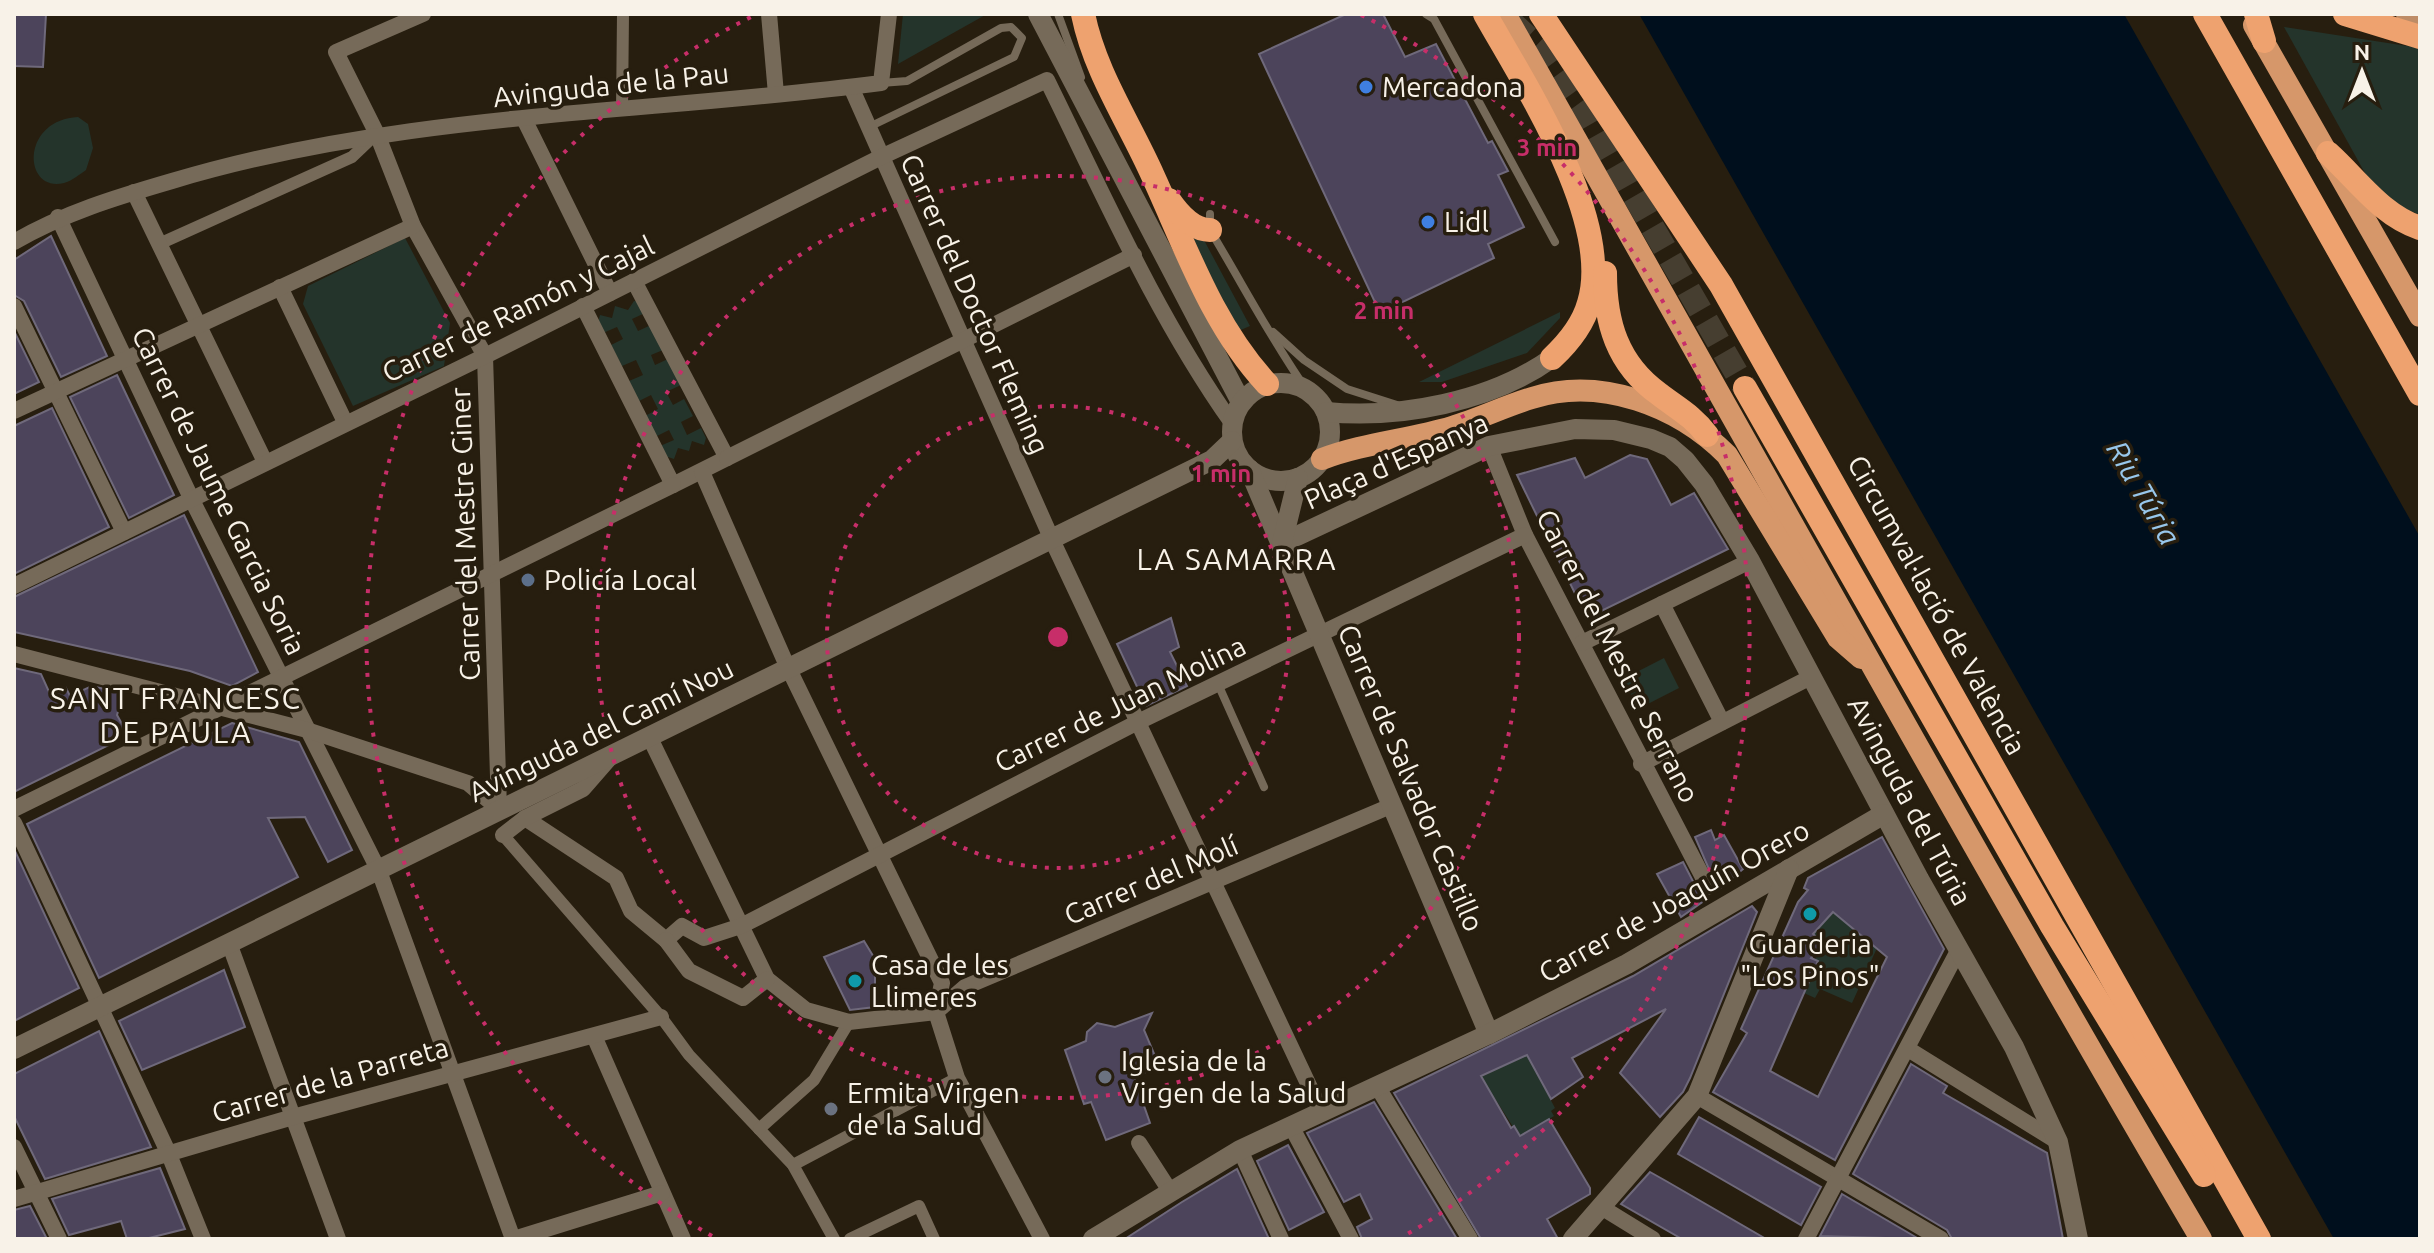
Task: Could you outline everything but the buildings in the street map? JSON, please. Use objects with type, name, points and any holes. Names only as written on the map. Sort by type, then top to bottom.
[{"type":"highway","points":[[1083,14],[1098,66],[1154,179],[1169,218],[1239,354],[1267,384]]},
{"type":"highway","points":[[1485,14],[1571,176],[1592,237],[1590,302],[1579,327],[1552,358]]},
{"type":"highway","points":[[1505,14],[1617,208],[2018,927],[2201,1239]]},
{"type":"highway","name":"Circumval·lació de València","points":[[1541,14],[1728,298],[2259,1239]]},
{"type":"highway","points":[[2205,14],[2420,394]]},
{"type":"highway","points":[[2248,14],[2420,316]]},
{"type":"highway","points":[[2256,14],[2264,41]]},
{"type":"highway","points":[[2345,14],[2420,37]]},
{"type":"highway","points":[[2328,153],[2382,209],[2402,222],[2420,228]]},
{"type":"highway","points":[[1571,176],[1582,186],[1599,226],[1608,322],[1617,348],[1632,370],[1656,392],[1695,419],[1727,455],[1838,638],[1873,668]]},
{"type":"highway","points":[[1154,179],[1178,213],[1203,230],[1210,222]]},
{"type":"highway","points":[[1745,388],[2052,926],[2241,1239]]},
{"type":"highway","points":[[1322,459],[1352,447],[1444,429],[1534,397],[1568,390],[1602,391],[1641,400],[1707,435]]},
{"type":"main road","points":[[2407,14],[2420,16]]},
{"type":"street","name":"Carrer del Mestre Giner","points":[[423,14],[336,52],[377,134],[413,226],[485,356],[499,809]]},
{"type":"street","points":[[622,110],[623,14]]},
{"type":"street","points":[[769,14],[776,94]]},
{"type":"street","points":[[881,83],[889,14]]},
{"type":"street","points":[[1038,14],[1094,125],[1105,136],[1241,402]]},
{"type":"street","name":"Carrer de Ramón y Cajal","points":[[14,586],[485,356],[881,157],[1047,80],[1134,255]]},
{"type":"street","name":"Avinguda de la Pau","points":[[14,242],[58,217],[220,166],[377,134],[881,83]]},
{"type":"street","name":"Carrer del Doctor Fleming","points":[[851,87],[961,341],[1053,542],[1321,1111]]},
{"type":"street","points":[[524,119],[610,293]]},
{"type":"street","points":[[159,244],[352,157],[377,134]]},
{"type":"street","points":[[134,192],[265,462]]},
{"type":"street","name":"Carrer de Jaume Garcia Soria","points":[[58,217],[192,500],[379,871],[514,1239]]},
{"type":"street","points":[[14,411],[413,226]]},
{"type":"street","points":[[14,809],[702,472],[1134,255],[1232,432],[1246,466]]},
{"type":"street","points":[[634,281],[727,458]]},
{"type":"street","points":[[280,287],[345,422]]},
{"type":"street","points":[[14,306],[124,532]]},
{"type":"street","points":[[583,306],[673,485]]},
{"type":"street","points":[[1212,460],[1232,432],[1241,402],[1267,384],[1294,384],[1306,389],[1326,412],[1361,416],[1409,409],[1508,383],[1552,358]]},
{"type":"street","name":"Plaça d'Espanya","points":[[1212,460],[1246,466],[1272,480],[1298,478],[1322,459],[1330,428],[1326,412]]},
{"type":"street","name":"Plaça d'Espanya","points":[[1282,543],[1489,446],[1575,429],[1629,432]]},
{"type":"street","name":"Avinguda del Túria","points":[[1629,432],[1670,447],[1685,460],[1704,484],[1750,561],[1958,951],[2014,1047],[2058,1142],[2078,1239]]},
{"type":"street","name":"Carrer del Mestre Serrano","points":[[1489,446],[1525,535],[1641,764],[1708,887]]},
{"type":"street","name":"Avinguda del Camí Nou","points":[[14,1049],[499,809],[1053,542],[1212,460]]},
{"type":"street","name":"Carrer de Salvador Castillo","points":[[1246,466],[1282,543],[1318,635],[1489,1034]]},
{"type":"street","points":[[702,472],[790,670],[942,983],[936,1012],[957,1078],[1042,1239]]},
{"type":"street","points":[[1282,543],[1298,478]]},
{"type":"street","name":"Carrer de Juan Molina","points":[[666,940],[682,926],[704,938],[741,926],[1138,722],[1525,535]]},
{"type":"street","points":[[1582,643],[1750,561]]},
{"type":"street","points":[[1662,604],[1722,722]]},
{"type":"street","points":[[14,654],[307,730],[468,783],[499,809]]},
{"type":"street","points":[[1641,764],[1811,677]]},
{"type":"street","points":[[649,736],[767,979],[806,1010],[849,1022],[936,1012]]},
{"type":"street","points":[[614,754],[583,789],[525,818],[503,835],[661,1017],[689,1055],[793,1165],[834,1239]]},
{"type":"street","name":"Carrer del Molí","points":[[936,1012],[965,987],[1393,805]]},
{"type":"street","name":"Carrer de Joaquín Orero","points":[[1101,1235],[1240,1150],[1489,1034],[1627,964],[1884,814]]},
{"type":"street","points":[[525,818],[616,878],[631,911],[666,940],[689,971],[743,998],[767,979]]},
{"type":"street","points":[[14,823],[168,1152],[203,1239]]},
{"type":"street","points":[[1573,1239],[1697,1096],[1789,869]]},
{"type":"street","points":[[229,943],[338,1239]]},
{"type":"street","points":[[1806,1239],[1958,951]]},
{"type":"street","name":"Carrer de la Parreta","points":[[14,1199],[168,1152],[661,1017]]},
{"type":"street","points":[[759,1129],[814,1080],[849,1022]]},
{"type":"street","points":[[594,1036],[683,1239]]},
{"type":"street","points":[[1908,1049],[2058,1142]]},
{"type":"street","points":[[793,1165],[957,1078]]},
{"type":"street","points":[[1377,1086],[1470,1239]]},
{"type":"street","points":[[1697,1096],[1941,1239]]},
{"type":"street","points":[[1291,1126],[1351,1239]]},
{"type":"street","points":[[1139,1143],[1170,1191]]},
{"type":"street","points":[[14,1147],[59,1239]]},
{"type":"street","points":[[1240,1150],[1281,1239]]},
{"type":"street","points":[[514,1239],[662,1193]]},
{"type":"street","points":[[850,1239],[919,1206],[934,1239]]},
{"type":"street","points":[[1601,1207],[1653,1239]]},
{"type":"lane","points":[[1058,14],[1105,136]]},
{"type":"lane","points":[[1426,14],[1434,19],[1555,242]]},
{"type":"lane","points":[[868,128],[1014,57],[1022,38],[1011,27],[1001,28],[907,81],[881,83]]},
{"type":"lane","points":[[1210,222],[1272,331],[1280,351],[1306,389]]},
{"type":"lane","points":[[1272,331],[1304,360],[1347,389],[1409,409]]},
{"type":"lane","points":[[1218,684],[1264,787]]},
{"type":"green space","points":[[903,14],[987,14],[898,64]]},
{"type":"green space","points":[[2284,27],[2420,48],[2420,215],[2385,200],[2366,175]]},
{"type":"green space","points":[[78,117],[88,124],[93,148],[86,170],[67,182],[50,183],[41,177],[35,167],[37,142],[46,130],[59,121]]},
{"type":"green space","points":[[1182,228],[1205,242],[1250,326],[1236,332]]},
{"type":"green space","points":[[405,238],[450,323],[444,366],[353,406],[303,304],[308,286]]},
{"type":"green space","points":[[634,301],[640,302],[645,313],[632,319],[638,331],[651,325],[663,350],[651,355],[655,365],[668,359],[681,385],[666,392],[673,405],[684,399],[693,416],[681,422],[687,435],[701,428],[706,438],[704,445],[692,441],[689,451],[678,448],[674,459],[665,456],[660,446],[674,440],[669,430],[655,437],[645,416],[658,409],[651,395],[639,401],[629,381],[643,375],[636,360],[622,366],[611,345],[623,339],[617,327],[603,333],[598,322],[600,315],[612,318],[615,306],[628,310]]},
{"type":"green space","points":[[1560,312],[1560,318],[1527,353],[1442,382],[1419,382]]},
{"type":"green space","points":[[1664,658],[1679,688],[1638,709],[1623,679]]},
{"type":"green space","points":[[1833,912],[1877,948],[1852,1003],[1820,989],[1815,998],[1804,993],[1818,962],[1815,960],[1818,950],[1813,934]]},
{"type":"green space","points":[[1527,1055],[1555,1108],[1551,1111],[1554,1116],[1533,1129],[1537,1164],[1481,1077]]},
{"type":"water","name":"Riu Túria","points":[[1639,14],[2124,14],[2420,537],[2420,1239],[2334,1239]]},
{"type":"tunnel","points":[[1510,21],[1538,47],[1589,117],[1745,388]]},
{"type":"place","name":"Mercadona","points":[[1366,87]]},
{"type":"place","name":"Lidl","points":[[1428,222]]},
{"type":"place","name":"Policía Local","points":[[528,580]]},
{"type":"place","name":"Guarderia \"Los Pinos\"","points":[[1810,914]]},
{"type":"place","name":"Casa de les Llimeres","points":[[855,981]]},
{"type":"place","name":"Iglesia de la Virgen de la Salud","points":[[1105,1077]]},
{"type":"place","name":"Ermita Virgen de la Salud","points":[[831,1109]]},
{"type":"district","name":"LA SAMARRA","points":[[1237,560]]},
{"type":"district","name":"SANT FRANCESC DE PAULA","points":[[176,716]]}]
